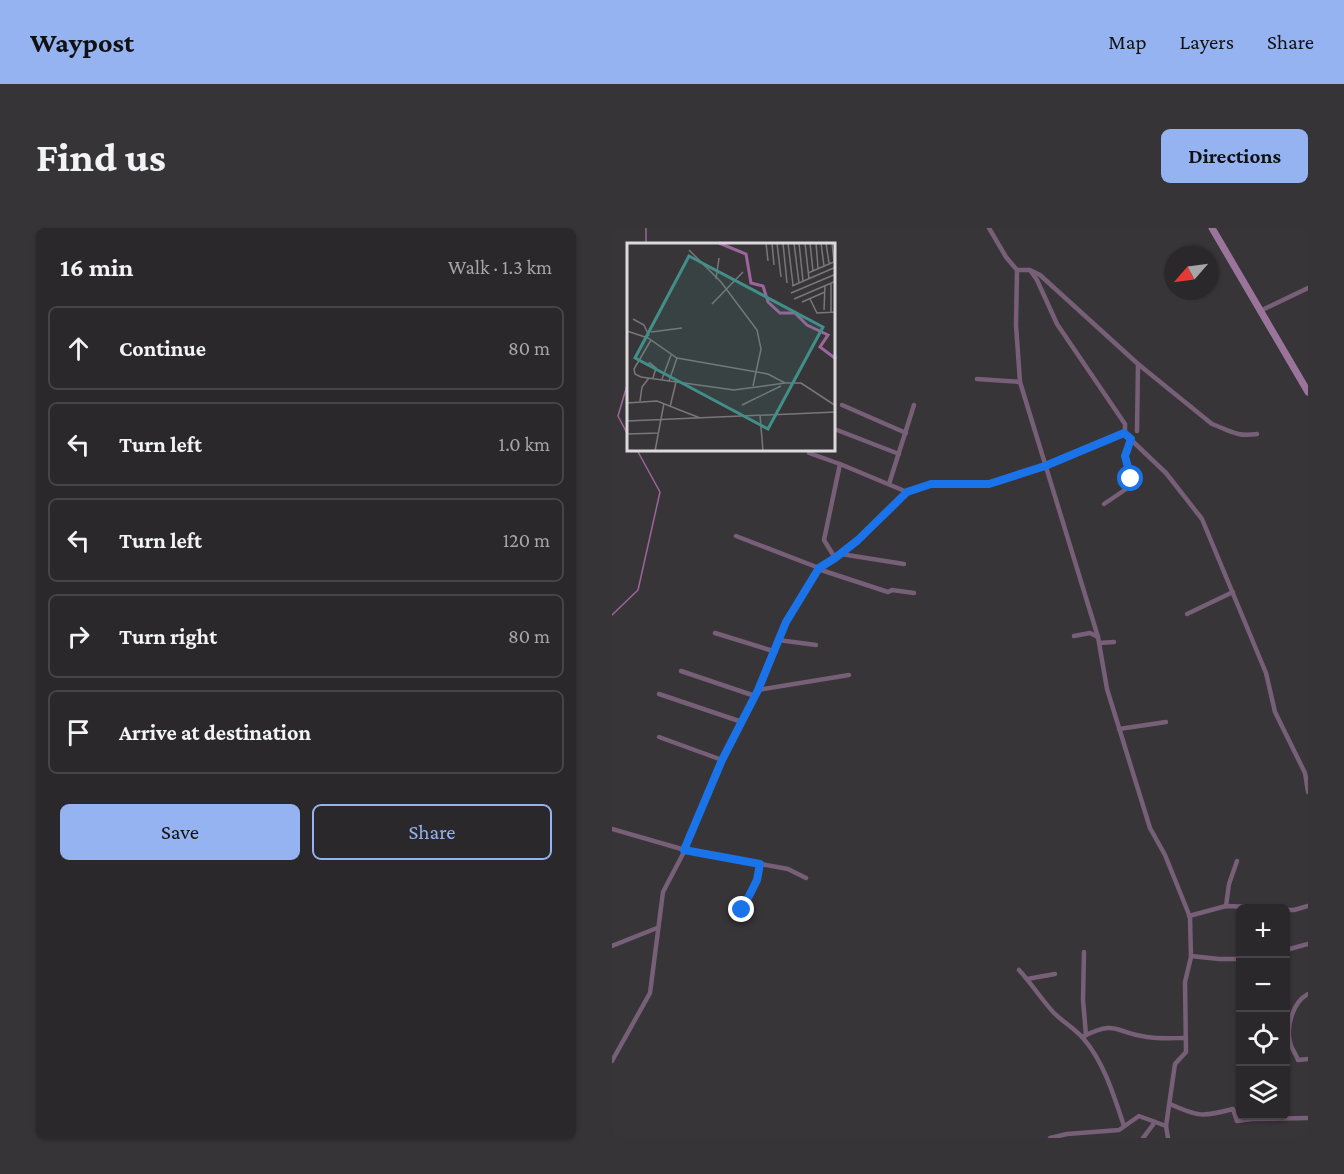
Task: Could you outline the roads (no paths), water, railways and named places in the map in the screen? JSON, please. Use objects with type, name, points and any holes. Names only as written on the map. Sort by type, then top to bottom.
[{"type":"main road","points":[[1212,228],[1308,392]]},
{"type":"street","points":[[989,228],[1006,257],[1017,270],[1016,325],[1020,382],[1099,640],[1107,689],[1150,828],[1165,855],[1189,916],[1191,956],[1185,982],[1186,1052],[1175,1064],[1166,1126],[1168,1138]]},
{"type":"street","points":[[1017,270],[1030,270],[1040,275],[1138,363],[1212,424],[1224,427],[1237,436],[1257,435]]},
{"type":"street","points":[[1030,270],[1057,324],[1125,424],[1124,433]]},
{"type":"street","points":[[1260,311],[1308,288]]},
{"type":"street","points":[[1137,431],[1138,363]]},
{"type":"street","points":[[977,380],[1020,382]]},
{"type":"street","points":[[842,405],[906,433]]},
{"type":"street","points":[[889,484],[914,405]]},
{"type":"street","points":[[837,430],[899,454]]},
{"type":"street","points":[[1124,433],[1166,473],[1202,519],[1266,673],[1275,712],[1305,773],[1308,792]]},
{"type":"street","points":[[612,1061],[650,993],[663,892],[684,850],[722,760],[758,690],[786,622],[818,569],[841,554],[907,492],[931,484],[989,484],[1045,466],[1124,433]]},
{"type":"street","points":[[1104,504],[1132,485],[1125,456],[1131,439]]},
{"type":"street","points":[[808,453],[907,492]]},
{"type":"street","points":[[835,558],[825,540],[840,464]]},
{"type":"street","points":[[736,536],[818,569],[888,592],[892,590],[914,593]]},
{"type":"street","points":[[841,554],[904,564]]},
{"type":"street","points":[[1186,614],[1233,592]]},
{"type":"street","points":[[715,633],[774,651]]},
{"type":"street","points":[[1074,636],[1090,633],[1099,640],[1114,642]]},
{"type":"street","points":[[778,640],[816,645]]},
{"type":"street","points":[[681,671],[755,696]]},
{"type":"street","points":[[758,690],[849,675]]},
{"type":"street","points":[[659,694],[742,722]]},
{"type":"street","points":[[1119,729],[1166,722]]},
{"type":"street","points":[[659,737],[722,760]]},
{"type":"street","points":[[612,829],[684,850],[788,869],[806,878]]},
{"type":"street","points":[[1226,906],[1228,884],[1237,861]]},
{"type":"street","points":[[742,910],[757,880],[760,864]]},
{"type":"street","points":[[1189,916],[1226,906],[1236,907]]},
{"type":"street","points":[[1290,910],[1308,906]]},
{"type":"street","points":[[612,946],[657,928]]},
{"type":"street","points":[[1290,949],[1308,944]]},
{"type":"street","points":[[1084,952],[1084,1036]]},
{"type":"street","points":[[1191,956],[1236,958]]},
{"type":"street","points":[[1019,970],[1036,994],[1057,1016],[1084,1036],[1110,1087],[1124,1126]]},
{"type":"street","points":[[1027,979],[1055,974]]},
{"type":"street","points":[[1308,994],[1304,996],[1289,1021],[1290,1043],[1298,1060],[1308,1059]]},
{"type":"street","points":[[1084,1036],[1101,1028],[1116,1028],[1145,1037],[1186,1038]]},
{"type":"street","points":[[1170,1104],[1190,1114],[1207,1116],[1233,1109],[1236,1118]]},
{"type":"street","points":[[1050,1138],[1067,1134],[1119,1130],[1139,1116],[1166,1126]]},
{"type":"street","points":[[1290,1116],[1308,1118]]},
{"type":"street","points":[[1143,1138],[1155,1122]]},
{"type":"street","points":[[1109,1138],[1114,1130]]},
{"type":"waterway","points":[[646,228],[646,243]]},
{"type":"waterway","points":[[627,385],[618,416],[627,433]]},
{"type":"waterway","points":[[612,615],[638,590],[660,492],[638,452]]}]
